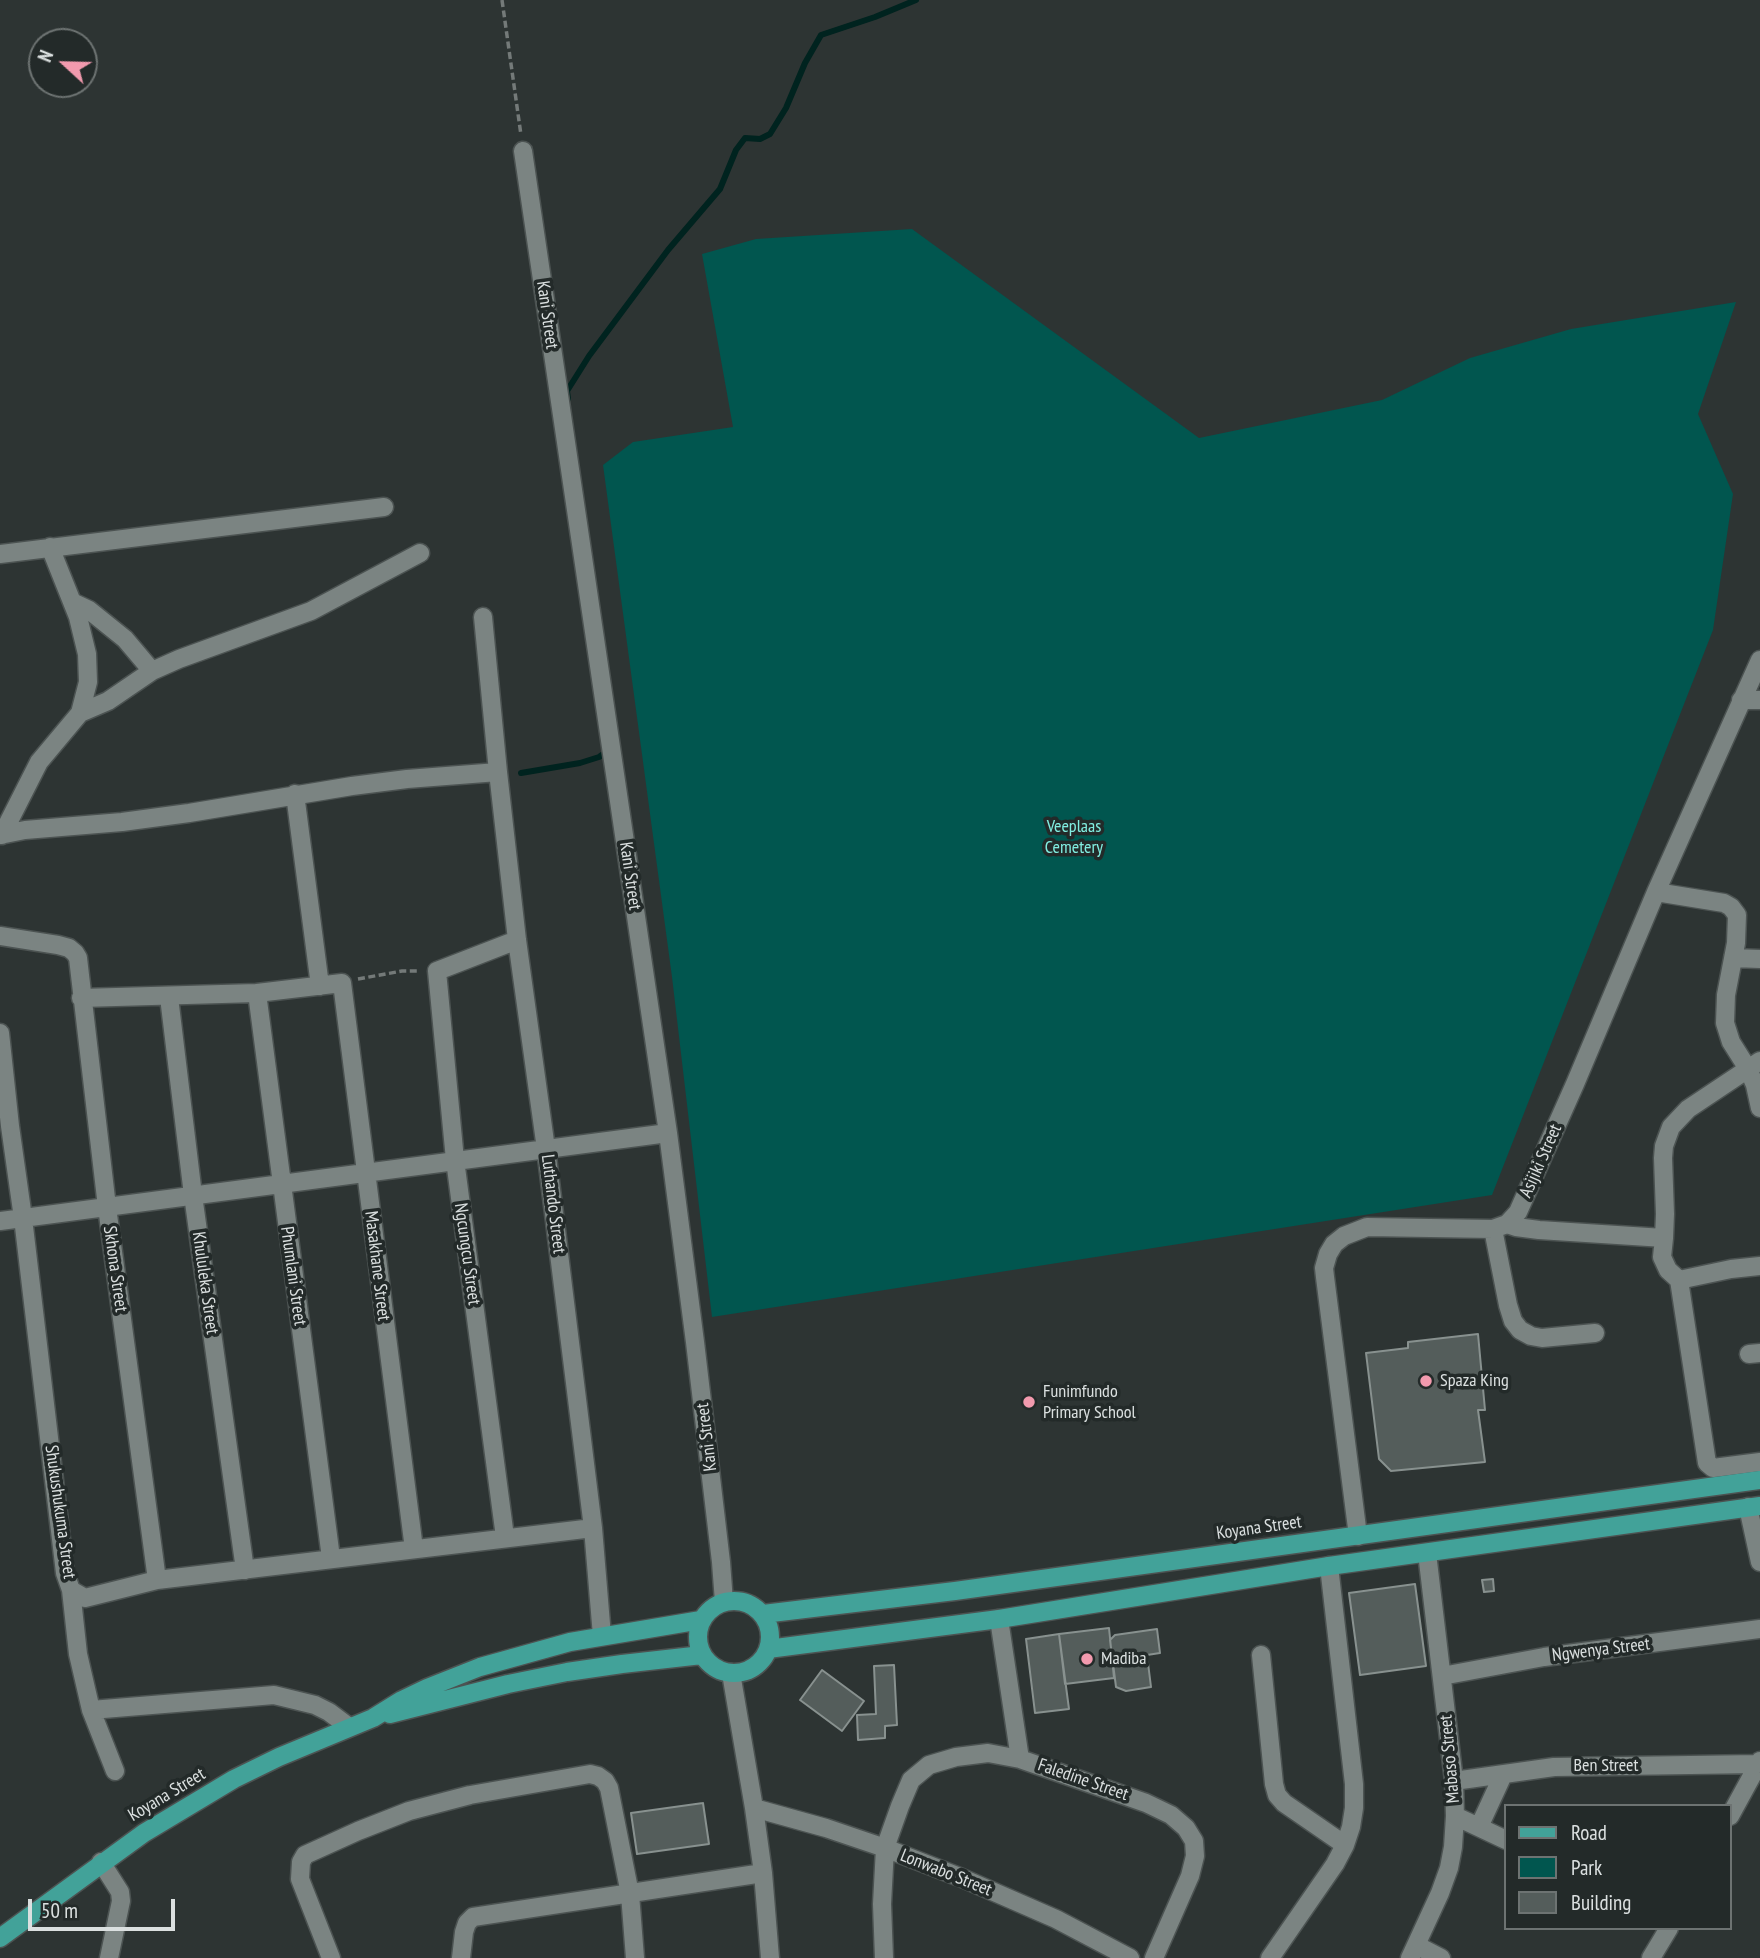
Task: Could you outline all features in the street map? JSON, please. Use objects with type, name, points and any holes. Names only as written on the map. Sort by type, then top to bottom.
[{"type":"main road","name":"Koyana Street","points":[[763,1615],[1760,1480]]},
{"type":"main road","points":[[768,1649],[999,1619],[1329,1566],[1754,1506]]},
{"type":"main road","points":[[743,1601],[754,1606],[769,1626],[768,1649],[762,1660],[754,1668],[743,1672],[719,1670],[702,1655],[698,1644],[697,1632],[701,1620],[708,1610],[724,1602],[743,1601]]},
{"type":"main road","name":"Koyana Street","points":[[373,1718],[402,1700],[480,1667],[570,1642],[701,1620]]},
{"type":"main road","name":"Koyana Street","points":[[0,1938],[144,1833],[234,1779],[279,1756],[349,1727],[373,1718],[508,1684],[567,1672],[702,1655]]},
{"type":"street","name":"Kani Street","points":[[523,151],[668,1133],[722,1562],[724,1602]]},
{"type":"street","points":[[0,554],[384,507]]},
{"type":"street","points":[[1,835],[39,762],[80,713],[88,682],[86,653],[78,617],[51,547]]},
{"type":"street","points":[[80,713],[108,701],[152,671],[311,611],[420,553]]},
{"type":"street","points":[[72,602],[89,610],[125,639],[152,671]]},
{"type":"street","name":"Luthando Street","points":[[484,617],[517,940],[593,1528],[602,1636]]},
{"type":"street","name":"Asijiki Street","points":[[1500,1226],[1518,1212],[1534,1178],[1656,892],[1760,660]]},
{"type":"street","points":[[1741,700],[1760,700]]},
{"type":"street","points":[[1,835],[25,830],[189,813],[295,794],[407,779],[498,772]]},
{"type":"street","points":[[295,794],[320,986]]},
{"type":"street","points":[[1656,892],[1724,903],[1737,915],[1725,1023],[1731,1042],[1754,1065],[1760,1108]]},
{"type":"street","name":"Skhona Street","points":[[0,936],[69,948],[78,958],[107,1207],[157,1580]]},
{"type":"street","points":[[437,971],[517,940]]},
{"type":"street","points":[[1733,958],[1760,959]]},
{"type":"street","name":"Ngcungcu Street","points":[[437,971],[455,1160],[505,1537]]},
{"type":"street","points":[[81,998],[257,993],[342,983]]},
{"type":"street","name":"Masakhane Street","points":[[342,983],[414,1549]]},
{"type":"street","name":"Phumlani Street","points":[[257,993],[331,1558]]},
{"type":"street","name":"Khululeka Street","points":[[169,997],[193,1195],[245,1570]]},
{"type":"street","name":"Shukushukuma Street","points":[[0,1033],[65,1573],[71,1590],[85,1598],[157,1580],[593,1528]]},
{"type":"street","points":[[1754,1065],[1688,1108],[1671,1127],[1663,1158],[1665,1214],[1662,1257],[1668,1270],[1679,1280],[1707,1464],[1713,1468],[1760,1462]]},
{"type":"street","points":[[0,1221],[668,1133]]},
{"type":"street","points":[[1500,1226],[1508,1305],[1513,1321],[1520,1330],[1542,1338],[1595,1333]]},
{"type":"street","points":[[1359,1536],[1324,1268],[1334,1244],[1344,1236],[1367,1227],[1500,1226],[1664,1238]]},
{"type":"street","points":[[1679,1280],[1760,1266]]},
{"type":"street","points":[[1754,1506],[1760,1562]]},
{"type":"street","name":"Mabaso Street","points":[[1413,1952],[1449,1868],[1455,1816],[1454,1781],[1427,1553]]},
{"type":"street","points":[[1270,1958],[1335,1864],[1345,1845],[1354,1808],[1354,1784],[1329,1566]]},
{"type":"street","points":[[71,1590],[78,1654],[91,1710],[115,1771]]},
{"type":"street","points":[[999,1619],[1020,1759]]},
{"type":"street","name":"Ngwenya Street","points":[[1442,1676],[1544,1657],[1760,1629]]},
{"type":"street","points":[[1261,1655],[1277,1796],[1345,1845]]},
{"type":"street","points":[[731,1673],[763,1873],[770,1958]]},
{"type":"street","points":[[91,1710],[274,1695],[315,1705],[349,1727]]},
{"type":"street","name":"Faledine Street","points":[[884,1958],[882,1903],[885,1848],[911,1780],[929,1765],[956,1757],[989,1753],[1020,1759],[1146,1803],[1171,1815],[1186,1828],[1194,1841],[1195,1856],[1190,1876],[1154,1958]]},
{"type":"street","name":"Ben Street","points":[[1454,1781],[1578,1766],[1757,1771]]},
{"type":"street","points":[[1732,1813],[1757,1771]]},
{"type":"street","points":[[331,1958],[300,1880],[301,1863],[305,1856],[358,1831],[410,1811],[470,1795],[590,1774],[605,1781],[609,1788],[630,1894],[635,1958]]},
{"type":"street","points":[[1479,1827],[1503,1775]]},
{"type":"street","name":"Lonwabo Street","points":[[754,1808],[826,1828],[962,1878],[1056,1919],[1130,1958]]},
{"type":"street","points":[[1455,1816],[1504,1839]]},
{"type":"street","points":[[101,1862],[120,1892],[121,1901],[109,1958]]},
{"type":"street","points":[[461,1958],[464,1932],[473,1917],[763,1873]]},
{"type":"street","points":[[1651,1958],[1668,1930]]},
{"type":"street","points":[[1413,1952],[1441,1958]]},
{"type":"path","points":[[502,0],[523,151]]},
{"type":"path","points":[[342,983],[402,971],[437,971]]},
{"type":"green space","name":"Veeplaas Cemetery","points":[[912,229],[1199,438],[1382,400],[1470,358],[1571,329],[1736,302],[1698,414],[1733,494],[1713,630],[1492,1195],[712,1317],[672,977],[603,465],[633,442],[733,427],[702,254],[756,239]]},
{"type":"building","name":"Spaza King","points":[[1478,1334],[1485,1410],[1478,1410],[1485,1462],[1391,1471],[1379,1459],[1366,1353],[1408,1348],[1408,1342]]},
{"type":"building","points":[[1493,1579],[1494,1591],[1484,1592],[1482,1580]]},
{"type":"building","points":[[1415,1584],[1426,1666],[1360,1675],[1349,1593]]},
{"type":"building","name":"Madiba","points":[[1109,1628],[1114,1678],[1065,1684],[1059,1634]]},
{"type":"building","points":[[1157,1629],[1160,1653],[1147,1655],[1151,1687],[1126,1691],[1116,1687],[1110,1640],[1115,1635]]},
{"type":"building","points":[[1059,1634],[1069,1709],[1035,1713],[1026,1639]]},
{"type":"building","points":[[894,1665],[897,1725],[885,1726],[885,1738],[858,1740],[857,1715],[876,1714],[874,1666]]},
{"type":"building","points":[[822,1670],[864,1701],[842,1731],[800,1700]]},
{"type":"building","points":[[703,1803],[709,1844],[637,1854],[631,1813]]},
{"type":"waterway","points":[[568,399],[567,391],[589,356],[668,250],[720,189],[736,150],[745,138],[760,139],[770,134],[786,108],[805,63],[821,35],[916,0]]},
{"type":"waterway","points":[[521,773],[580,763],[599,757],[609,750]]},
{"type":"place","name":"Spaza King","points":[[1426,1381]]},
{"type":"place","name":"Funimfundo Primary School","points":[[1029,1402]]},
{"type":"place","name":"Madiba","points":[[1087,1659]]}]
